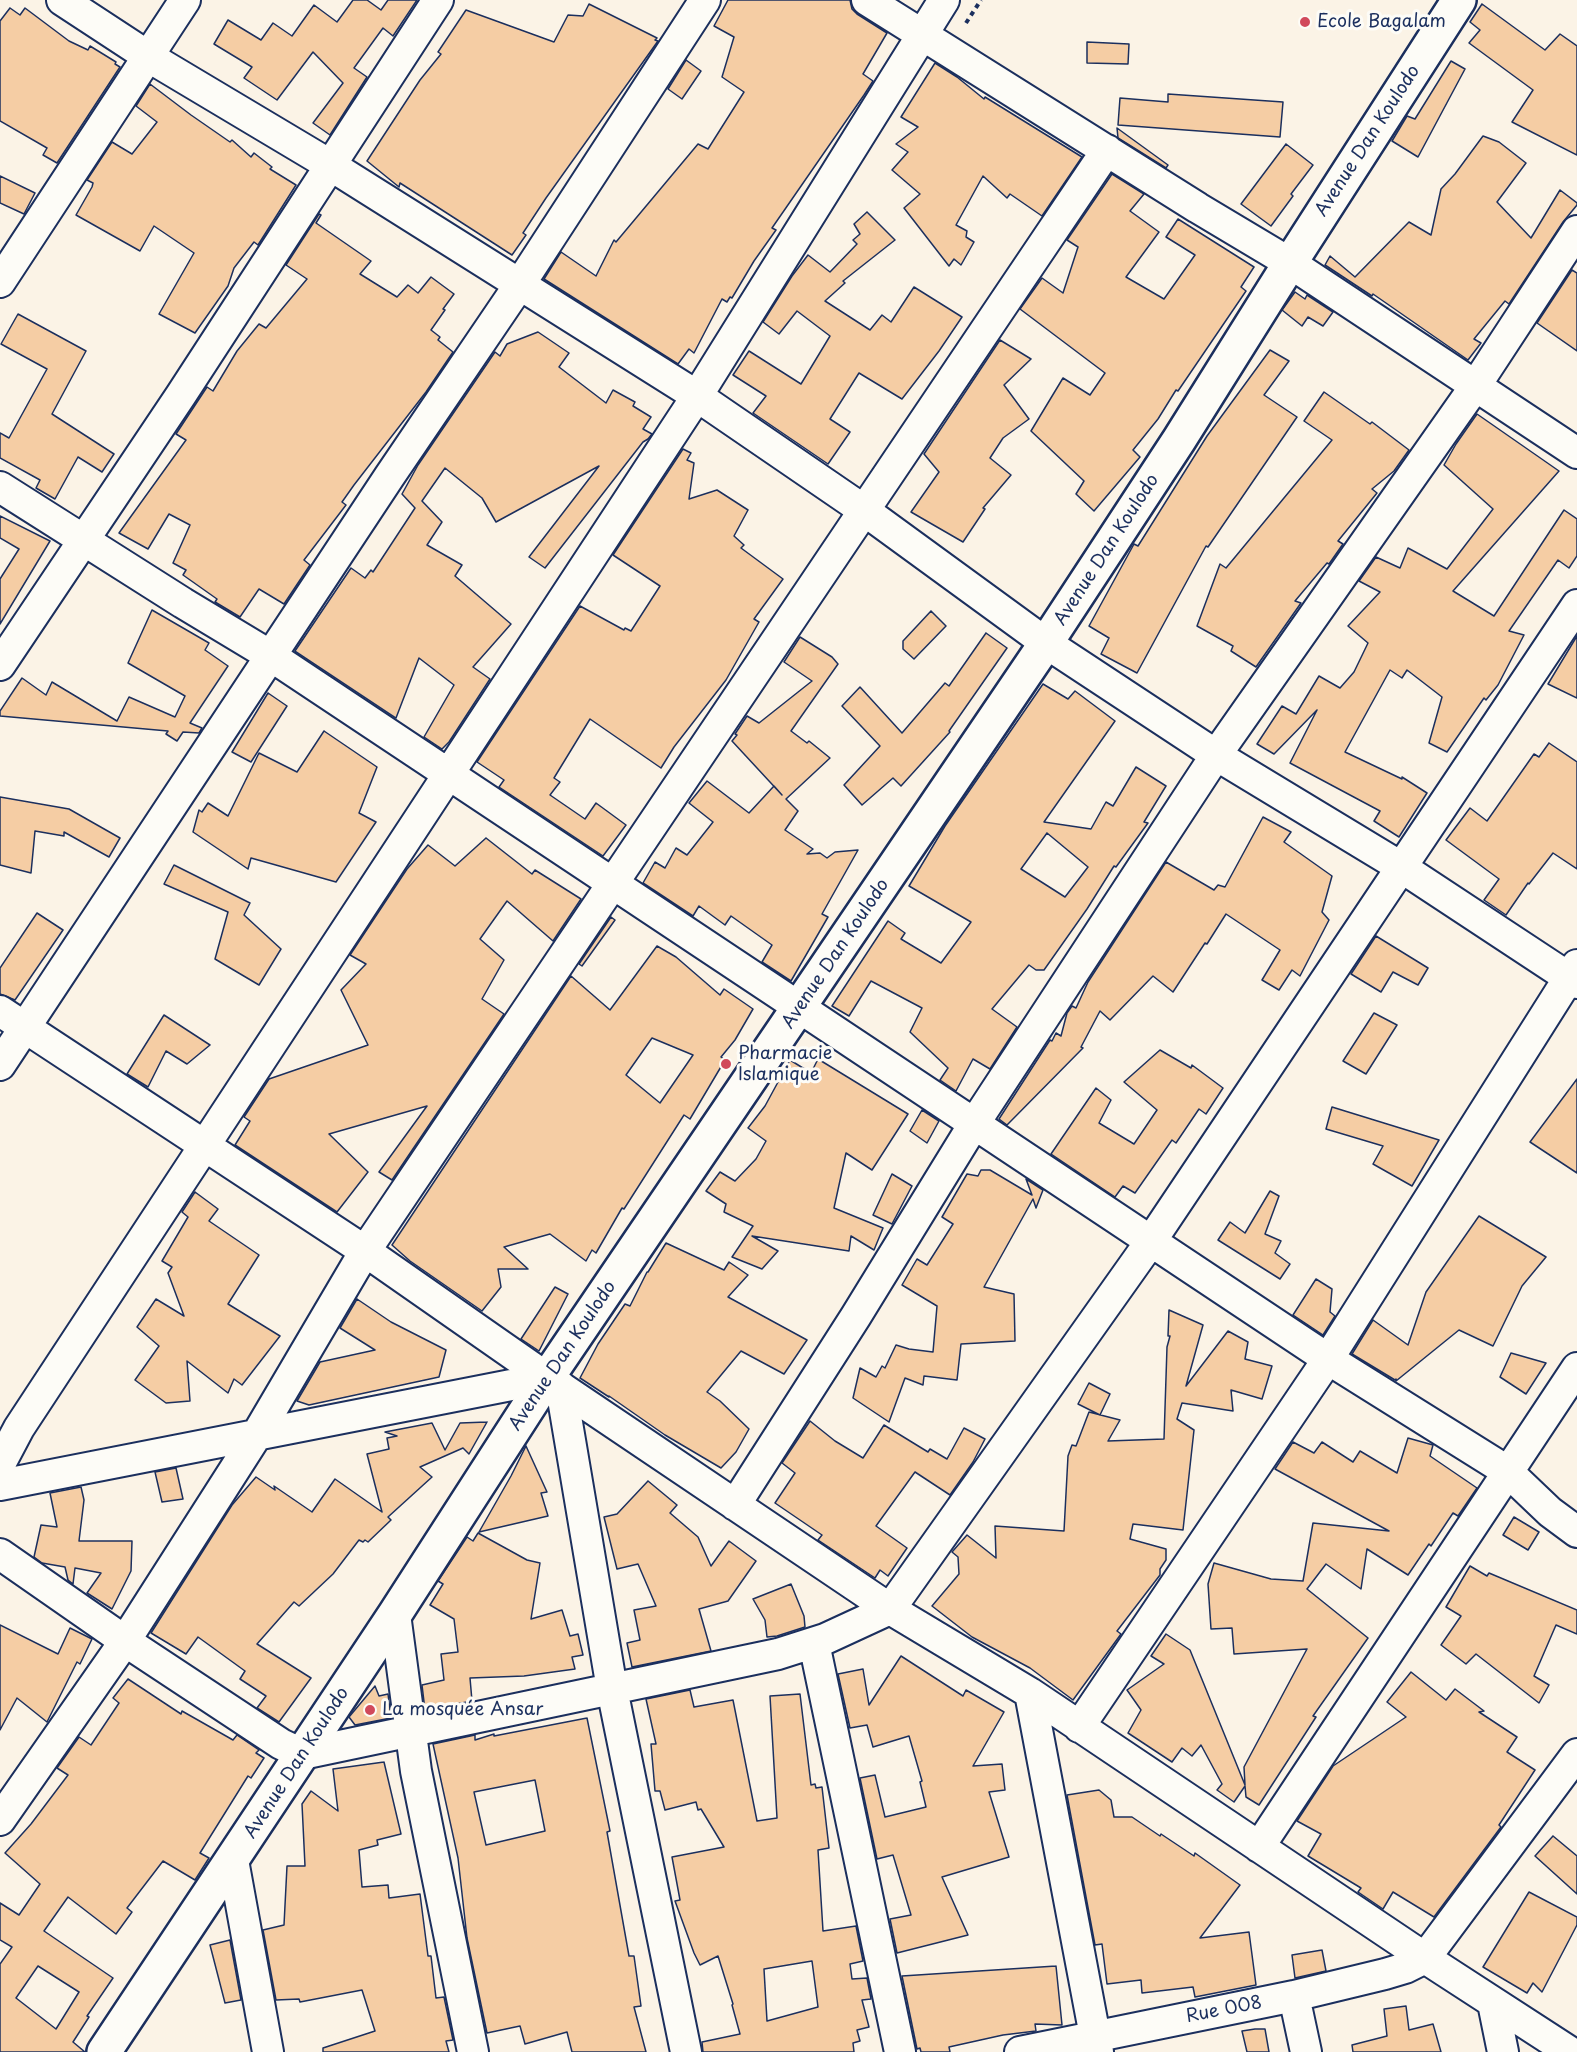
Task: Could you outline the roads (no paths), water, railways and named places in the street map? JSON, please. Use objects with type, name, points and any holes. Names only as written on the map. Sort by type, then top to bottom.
[{"type":"street","points":[[62,0],[149,57],[330,165],[697,396],[865,511],[1046,643],[1216,755],[1574,975],[1328,1359],[1080,1727]]},
{"type":"street","points":[[0,282],[185,0]]},
{"type":"street","points":[[0,665],[84,541],[438,0]]},
{"type":"street","points":[[0,1065],[389,477],[520,284],[705,0]]},
{"type":"street","points":[[867,0],[1290,262],[1577,453]]},
{"type":"street","points":[[0,1464],[18,1428],[697,396],[944,0]]},
{"type":"street","name":"Avenue Dan Koulodo","points":[[104,2052],[395,1614],[554,1383],[800,1008],[1046,643],[1179,440],[1290,262],[1459,0]]},
{"type":"street","points":[[0,1820],[125,1641],[256,1436],[365,1251],[1107,150]]},
{"type":"street","points":[[735,1505],[856,1316],[974,1124],[1216,755],[1476,385],[1577,231]]},
{"type":"street","points":[[0,487],[271,656],[1328,1359],[1507,1471],[1550,1512],[1577,1532]]},
{"type":"street","points":[[0,1554],[125,1641],[281,1743],[302,1754],[778,1654],[814,1643],[890,1609],[1151,1241],[1577,605]]},
{"type":"street","points":[[0,1011],[365,1251],[554,1383],[890,1609],[1030,1694],[1570,2052]]},
{"type":"street","points":[[1259,1847],[1577,1368]]},
{"type":"street","points":[[0,1485],[256,1436],[554,1383]]},
{"type":"street","points":[[554,1383],[612,1689],[686,2052]]},
{"type":"street","points":[[395,1614],[409,1730],[473,2052]]},
{"type":"street","points":[[814,1643],[900,2052]]},
{"type":"street","points":[[1030,1694],[1096,2044]]},
{"type":"street","points":[[1425,1958],[1577,1754]]},
{"type":"street","points":[[233,1860],[268,2052]]},
{"type":"street","name":"Rue 008","points":[[1020,2052],[1096,2044],[1385,1974],[1405,1968],[1425,1958]]},
{"type":"street","points":[[1294,1996],[1306,2052]]},
{"type":"street","points":[[1493,2003],[1503,2052]]},
{"type":"place","name":"Ecole Bagalam","points":[[1305,22]]},
{"type":"place","name":"Pharmacie Islamique","points":[[726,1064]]},
{"type":"place","name":"La mosquée Ansar","points":[[370,1710]]}]
